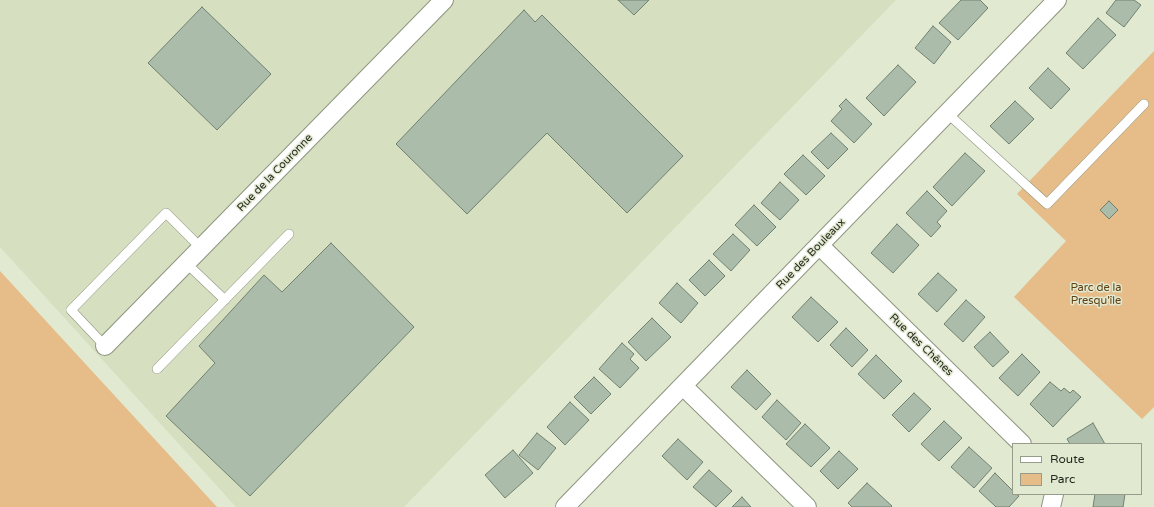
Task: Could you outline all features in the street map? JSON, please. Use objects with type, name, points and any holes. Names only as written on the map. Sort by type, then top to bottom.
[{"type":"street","name":"Rue de la Couronne","points":[[105,346],[444,0]]},
{"type":"street","name":"Rue des Bouleaux","points":[[565,507],[820,246],[1057,0]]},
{"type":"street","name":"Rue des Chênes","points":[[820,246],[1021,443]]},
{"type":"street","points":[[683,386],[807,507]]},
{"type":"street","points":[[1051,507],[1054,495]]},
{"type":"lane","points":[[948,113],[1047,204],[1144,104]]},
{"type":"lane","points":[[105,346],[71,310],[166,213],[201,248]]},
{"type":"lane","points":[[157,369],[289,234]]},
{"type":"lane","points":[[186,263],[225,300]]},
{"type":"shaded area","points":[[0,0],[896,0],[404,507],[236,507],[0,247]]},
{"type":"green space","name":"Parc de la Presqu'île","points":[[1154,51],[1154,407],[1142,419],[1014,297],[1066,241],[1017,194]]},
{"type":"green space","points":[[0,271],[217,507],[0,507]]},
{"type":"building","points":[[618,0],[649,0],[634,15]]},
{"type":"building","points":[[961,0],[980,0],[988,8],[958,40],[939,23]]},
{"type":"building","points":[[1116,0],[1134,0],[1141,5],[1124,27],[1106,13]]},
{"type":"building","points":[[202,7],[271,74],[217,130],[148,63]]},
{"type":"building","points":[[524,10],[535,22],[542,15],[683,156],[627,213],[547,133],[467,214],[396,144]]},
{"type":"building","points":[[1098,18],[1116,35],[1083,69],[1066,53]]},
{"type":"building","points":[[933,26],[951,42],[934,64],[915,48]]},
{"type":"building","points":[[898,65],[916,82],[884,116],[866,98]]},
{"type":"building","points":[[1048,68],[1070,89],[1051,109],[1029,88]]},
{"type":"building","points":[[846,99],[872,124],[854,143],[831,121],[842,109],[839,106]]},
{"type":"building","points":[[1015,101],[1034,119],[1009,144],[990,126]]},
{"type":"building","points":[[831,133],[848,149],[828,169],[811,152]]},
{"type":"building","points":[[965,153],[985,171],[952,206],[933,187]]},
{"type":"building","points":[[803,155],[825,176],[806,195],[784,174]]},
{"type":"building","points":[[780,182],[799,200],[780,220],[761,203]]},
{"type":"building","points":[[927,191],[947,211],[937,222],[941,226],[931,237],[906,213]]},
{"type":"building","points":[[1109,201],[1118,210],[1109,219],[1100,210]]},
{"type":"building","points":[[754,205],[776,227],[757,246],[735,225]]},
{"type":"building","points":[[897,224],[919,245],[893,273],[871,253]]},
{"type":"building","points":[[733,234],[750,250],[731,271],[713,254]]},
{"type":"building","points":[[331,243],[414,327],[250,496],[166,416],[215,363],[199,346],[264,275],[282,292]]},
{"type":"building","points":[[709,260],[725,276],[705,296],[689,280]]},
{"type":"building","points":[[938,273],[957,290],[937,312],[918,294]]},
{"type":"building","points":[[677,283],[698,303],[681,323],[659,303]]},
{"type":"building","points":[[811,297],[838,322],[818,342],[792,317]]},
{"type":"building","points":[[966,300],[985,317],[963,342],[944,324]]},
{"type":"building","points":[[652,318],[671,337],[646,361],[628,342]]},
{"type":"building","points":[[846,328],[868,350],[852,367],[830,345]]},
{"type":"building","points":[[990,332],[1009,352],[993,367],[974,347]]},
{"type":"building","points":[[622,343],[634,354],[630,359],[639,368],[620,388],[599,369]]},
{"type":"building","points":[[1022,354],[1040,372],[1018,396],[999,378]]},
{"type":"building","points":[[876,355],[902,381],[884,399],[858,374]]},
{"type":"building","points":[[747,370],[771,394],[756,410],[731,387]]},
{"type":"building","points":[[594,377],[611,394],[591,414],[574,397]]},
{"type":"building","points":[[1050,382],[1061,391],[1064,388],[1070,393],[1073,390],[1081,397],[1053,427],[1030,404]]},
{"type":"building","points":[[914,393],[931,409],[909,432],[892,415]]},
{"type":"building","points":[[777,400],[801,423],[786,440],[762,417]]},
{"type":"building","points":[[570,402],[589,420],[565,445],[547,427]]},
{"type":"building","points":[[944,421],[962,438],[939,461],[921,444]]},
{"type":"building","points":[[1093,423],[1104,443],[1069,443],[1067,439]]},
{"type":"building","points":[[805,424],[830,448],[811,467],[786,444]]},
{"type":"building","points":[[537,433],[556,448],[538,470],[519,455]]},
{"type":"building","points":[[678,439],[703,462],[687,480],[662,456]]},
{"type":"building","points":[[969,447],[992,468],[974,488],[951,467]]},
{"type":"building","points":[[513,450],[533,473],[505,498],[485,475]]},
{"type":"building","points":[[839,451],[858,469],[838,489],[820,471]]},
{"type":"building","points":[[709,470],[732,491],[716,507],[693,487]]},
{"type":"building","points":[[995,473],[1012,490],[1012,495],[1019,496],[1009,507],[996,507],[979,491]]},
{"type":"building","points":[[867,483],[892,506],[852,507],[848,503]]},
{"type":"building","points":[[1095,495],[1125,495],[1123,507],[1093,507]]},
{"type":"building","points":[[742,497],[751,507],[732,507]]}]
